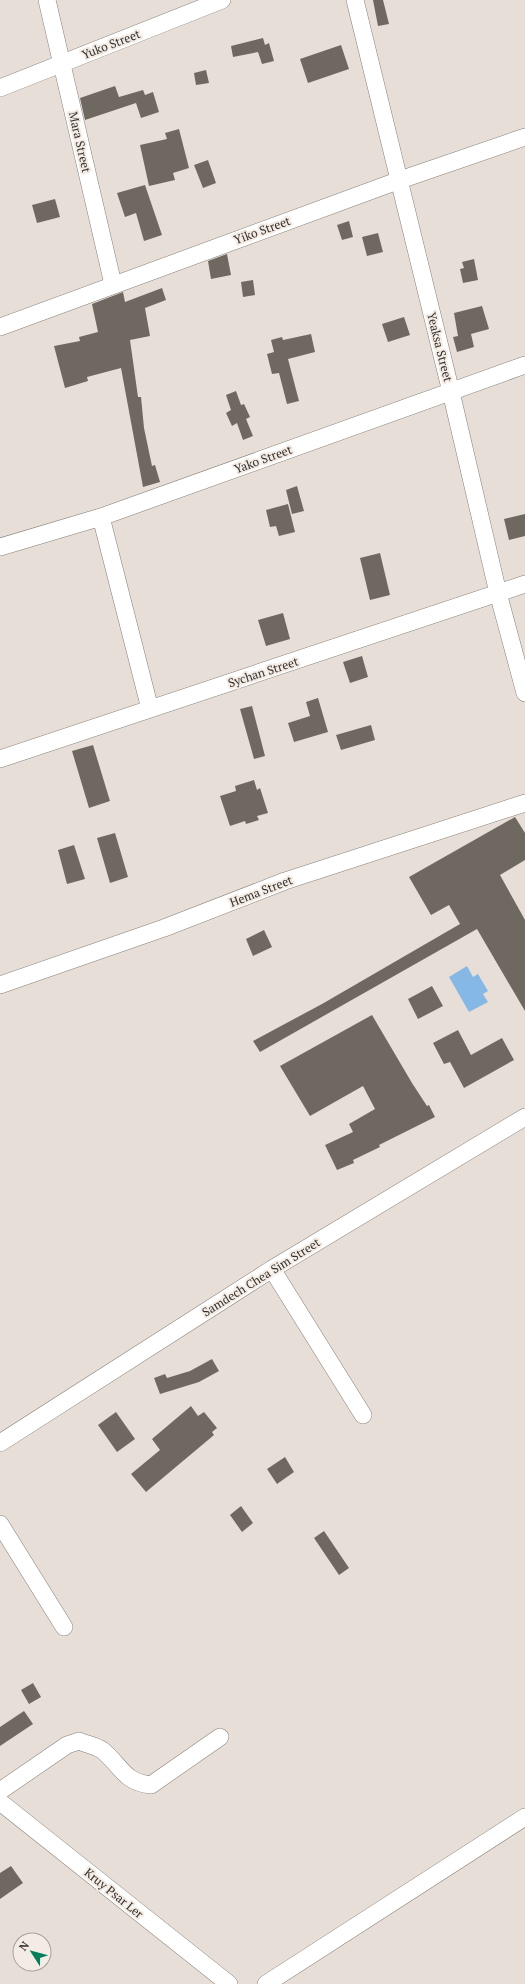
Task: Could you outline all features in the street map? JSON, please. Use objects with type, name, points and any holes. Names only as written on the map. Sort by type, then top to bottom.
[{"type":"street","name":"Mara Street","points":[[47,0],[113,284]]},
{"type":"street","name":"Yuko Street","points":[[0,88],[222,0]]},
{"type":"street","name":"Yeaksa Street","points":[[355,0],[400,180],[498,593],[525,693]]},
{"type":"street","name":"Yiko Street","points":[[0,326],[400,180],[525,137]]},
{"type":"street","name":"Yako Street","points":[[0,547],[101,517],[451,392],[525,364]]},
{"type":"street","points":[[101,517],[150,709]]},
{"type":"street","name":"Sychan Street","points":[[0,759],[525,584]]},
{"type":"street","name":"Hema Street","points":[[0,985],[164,928],[285,881],[525,803]]},
{"type":"street","name":"Samdech Chea Sim Street","points":[[0,1442],[272,1269],[525,1117]]},
{"type":"street","points":[[272,1269],[363,1415]]},
{"type":"street","points":[[0,1524],[64,1627]]},
{"type":"street","points":[[0,1791],[67,1745],[78,1741],[101,1750],[124,1775],[140,1784],[151,1785],[220,1737]]},
{"type":"street","name":"Kruy Psar Ler","points":[[0,1802],[229,1984]]},
{"type":"street","points":[[266,1984],[525,1817]]},
{"type":"water","points":[[467,966],[473,977],[478,974],[488,991],[483,994],[488,1002],[469,1012],[449,977]]},
{"type":"building","points":[[373,0],[383,0],[389,24],[378,26]]},
{"type":"building","points":[[263,38],[265,45],[269,43],[274,61],[262,64],[258,52],[233,57],[231,46]]},
{"type":"building","points":[[341,45],[349,69],[308,83],[300,59]]},
{"type":"building","points":[[206,70],[209,83],[196,85],[194,73]]},
{"type":"building","points":[[115,86],[119,97],[143,90],[145,95],[153,92],[159,112],[141,118],[136,103],[85,120],[80,98]]},
{"type":"building","points":[[179,129],[189,168],[173,173],[175,180],[149,186],[140,145],[167,139],[165,133]]},
{"type":"building","points":[[208,160],[216,183],[203,188],[194,165]]},
{"type":"building","points":[[145,185],[162,235],[144,241],[136,213],[125,217],[117,193]]},
{"type":"building","points":[[55,199],[60,217],[37,223],[32,205]]},
{"type":"building","points":[[349,221],[353,237],[342,240],[337,225]]},
{"type":"building","points":[[378,233],[383,252],[367,256],[362,237]]},
{"type":"building","points":[[227,254],[231,275],[211,279],[208,261]]},
{"type":"building","points":[[474,259],[478,280],[463,283],[460,269],[464,268],[462,262]]},
{"type":"building","points":[[253,280],[255,295],[243,297],[241,282]]},
{"type":"building","points":[[162,288],[166,300],[145,308],[150,336],[130,340],[138,397],[141,397],[144,428],[152,466],[155,465],[160,482],[143,487],[121,368],[87,377],[88,381],[65,388],[54,346],[80,341],[79,337],[98,332],[92,304],[123,292],[125,302]]},
{"type":"building","points":[[482,306],[489,329],[471,334],[474,347],[457,352],[453,337],[458,336],[454,313]]},
{"type":"building","points":[[404,317],[410,335],[388,342],[382,324]]},
{"type":"building","points":[[311,334],[315,352],[288,359],[299,401],[287,404],[279,373],[272,374],[267,354],[274,352],[271,340],[282,337],[283,340]]},
{"type":"building","points":[[236,391],[241,405],[244,404],[250,417],[246,419],[253,436],[243,440],[237,423],[232,426],[226,413],[231,410],[226,395]]},
{"type":"building","points":[[297,486],[304,511],[292,514],[286,490]]},
{"type":"building","points":[[288,504],[295,532],[279,536],[276,526],[270,527],[266,510]]},
{"type":"building","points":[[525,514],[525,536],[509,540],[504,519]]},
{"type":"building","points":[[380,553],[390,595],[370,600],[360,558]]},
{"type":"building","points":[[283,613],[290,639],[266,646],[258,620]]},
{"type":"building","points":[[362,656],[368,677],[350,683],[343,662]]},
{"type":"building","points":[[318,698],[328,732],[294,742],[288,723],[310,716],[306,702]]},
{"type":"building","points":[[252,706],[265,756],[254,759],[240,709]]},
{"type":"building","points":[[371,725],[375,740],[341,750],[336,735]]},
{"type":"building","points":[[93,745],[110,801],[89,808],[72,751]]},
{"type":"building","points":[[254,780],[257,790],[260,788],[268,813],[257,816],[259,820],[246,824],[245,821],[230,826],[220,796],[236,791],[235,786]]},
{"type":"building","points":[[515,817],[525,833],[525,860],[500,875],[525,920],[525,1011],[477,929],[260,1052],[253,1041],[322,1004],[460,924],[449,905],[431,915],[409,877]]},
{"type":"building","points":[[115,833],[128,877],[110,883],[97,838]]},
{"type":"building","points":[[74,845],[85,879],[67,884],[58,850]]},
{"type":"building","points":[[264,930],[272,947],[253,956],[246,939]]},
{"type":"building","points":[[432,986],[443,1006],[418,1019],[408,999]]},
{"type":"building","points":[[372,1015],[412,1083],[427,1106],[429,1105],[435,1117],[379,1145],[380,1147],[353,1160],[354,1163],[337,1170],[325,1145],[353,1132],[349,1124],[375,1109],[363,1086],[310,1116],[280,1066]]},
{"type":"building","points":[[458,1030],[471,1055],[502,1038],[514,1060],[464,1088],[450,1062],[444,1064],[433,1043]]},
{"type":"building","points":[[212,1359],[219,1371],[199,1382],[160,1394],[154,1378],[165,1374],[167,1378],[190,1371]]},
{"type":"building","points":[[191,1406],[198,1416],[204,1412],[217,1428],[212,1432],[214,1435],[146,1492],[131,1474],[160,1450],[152,1439]]},
{"type":"building","points":[[116,1412],[135,1439],[117,1452],[98,1425]]},
{"type":"building","points":[[285,1457],[294,1472],[277,1484],[267,1469]]},
{"type":"building","points":[[241,1506],[253,1523],[242,1532],[230,1515]]},
{"type":"building","points":[[324,1531],[349,1568],[339,1575],[314,1538]]},
{"type":"building","points":[[33,1683],[41,1697],[29,1704],[21,1690]]},
{"type":"building","points":[[24,1711],[33,1724],[0,1746],[0,1727]]},
{"type":"building","points":[[11,1866],[23,1883],[0,1899],[0,1873]]}]
